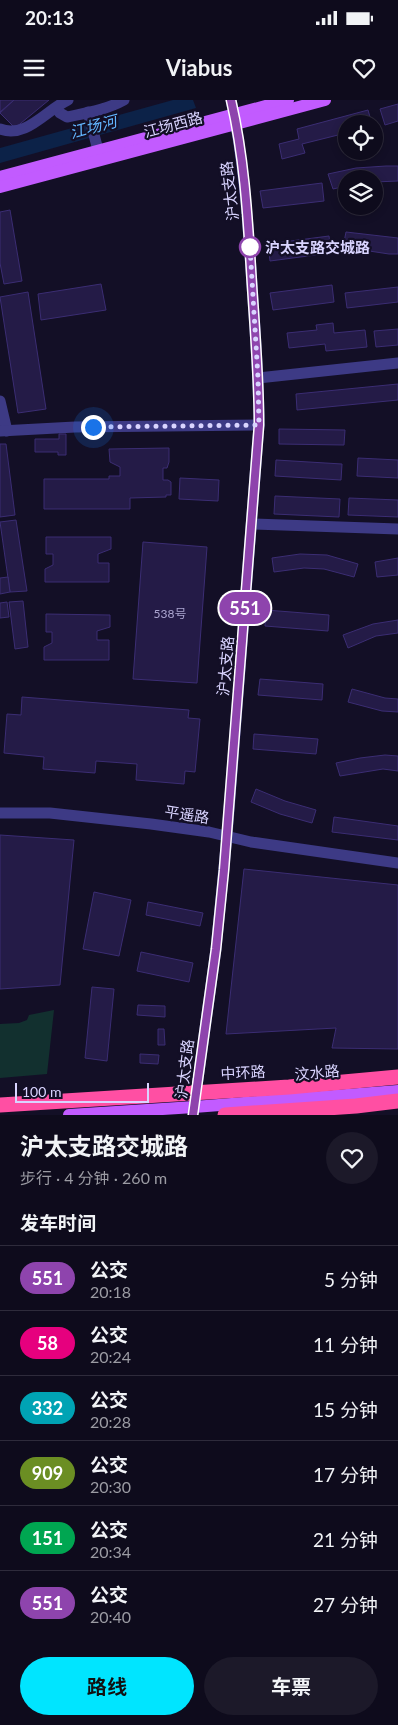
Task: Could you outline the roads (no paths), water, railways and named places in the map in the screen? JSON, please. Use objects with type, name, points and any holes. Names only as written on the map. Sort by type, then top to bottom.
[{"type":"highway","name":"中环路","points":[[0,1105],[289,1087],[398,1077]]},
{"type":"highway","points":[[225,1115],[356,1106],[398,1101]]},
{"type":"main road","name":"江场西路","points":[[0,187],[235,119],[288,100]]},
{"type":"main road","name":"江场西路","points":[[0,177],[98,150],[325,100]]},
{"type":"main road","name":"汶水路","points":[[0,1100],[195,1102],[398,1072]]},
{"type":"main road","name":"汶水路","points":[[69,1115],[398,1082]]},
{"type":"main road","name":"汶水路","points":[[0,1111],[398,1091]]},
{"type":"main road","points":[[334,1112],[368,1093]]},
{"type":"main road","points":[[292,1115],[398,1106]]},
{"type":"street","points":[[0,129],[9,132],[26,128],[68,100]]},
{"type":"street","points":[[56,108],[66,117],[114,106],[124,100]]},
{"type":"street","name":"沪太支路","points":[[195,1102],[216,949],[227,836],[259,425],[250,247],[235,119],[231,100]]},
{"type":"street","points":[[88,112],[98,150]]},
{"type":"street","points":[[258,378],[398,363]]},
{"type":"street","points":[[0,401],[3,431],[75,427],[259,425]]},
{"type":"street","points":[[252,524],[398,529]]},
{"type":"street","name":"平遥路","points":[[0,813],[50,813],[175,827],[252,842],[398,863]]},
{"type":"water","name":"江场河","points":[[173,100],[193,100],[196,108],[0,163],[0,148]]},
{"type":"place","name":"沪太支路交城路","points":[[250,247]]}]
